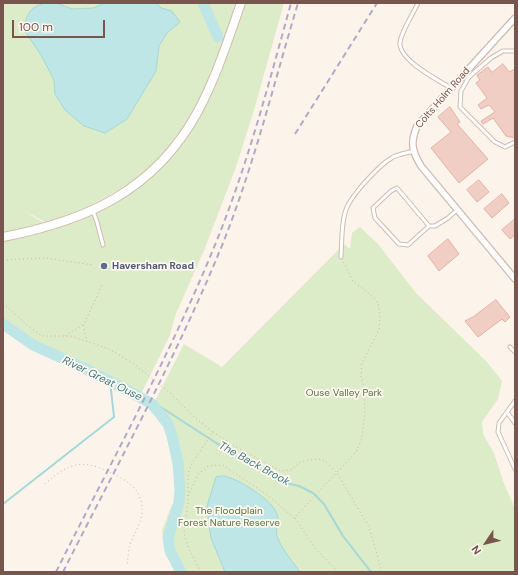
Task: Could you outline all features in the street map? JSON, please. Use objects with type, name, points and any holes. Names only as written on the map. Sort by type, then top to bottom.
[{"type":"street","points":[[3,237],[50,227],[92,211],[136,185],[154,169],[185,133],[208,91],[241,3]]},
{"type":"street","name":"Colts Holm Road","points":[[515,18],[417,126],[412,144],[416,157],[421,166],[515,279]]},
{"type":"lane","points":[[418,3],[403,33],[400,41],[401,48],[406,56],[416,65],[451,88]]},
{"type":"lane","points":[[515,51],[502,51],[491,58],[469,77],[461,90],[460,107],[494,142],[505,147],[515,142]]},
{"type":"lane","points":[[341,257],[345,213],[348,203],[385,163],[397,156],[414,151]]},
{"type":"lane","points":[[430,226],[397,188],[391,191],[373,208],[375,218],[399,244],[408,245],[430,226],[435,226],[457,210]]},
{"type":"lane","points":[[92,211],[97,222],[102,245]]},
{"type":"lane","points":[[510,347],[515,352]]},
{"type":"lane","points":[[515,401],[499,423],[498,432],[515,469]]},
{"type":"lane","points":[[507,412],[515,423]]},
{"type":"path","points":[[294,518],[356,452],[362,438],[365,410],[364,388],[361,376],[362,363],[379,330],[380,316],[378,303],[372,296],[353,281],[341,257]]},
{"type":"path","points":[[3,260],[45,258],[94,264]]},
{"type":"path","points":[[88,341],[84,330],[84,324],[102,285]]},
{"type":"path","points":[[3,303],[27,325],[42,336],[71,336],[88,341],[109,349],[134,364],[169,392],[193,416],[212,432],[281,471],[291,470],[300,462],[319,459],[325,461],[336,473],[369,527],[382,572]]},
{"type":"path","points":[[64,336],[84,324]]},
{"type":"path","points":[[200,572],[189,550],[184,532],[189,468],[212,432]]},
{"type":"path","points":[[45,484],[65,469],[77,465],[98,467],[123,478],[130,483],[136,490],[139,497],[142,513],[129,545],[128,566]]},
{"type":"path","points":[[188,496],[199,473],[208,466],[222,465],[237,473],[270,497],[294,518],[315,548],[338,572]]},
{"type":"green space","points":[[3,3],[241,3],[206,103],[219,75],[245,3],[284,3],[254,110],[236,167],[205,248],[175,316],[170,335],[140,396],[35,344],[3,324]],"holes":[[[126,185],[129,189],[50,227],[23,210],[47,223],[88,207]]]},
{"type":"green space","name":"Ouse Valley Park","points":[[360,227],[378,244],[416,293],[487,362],[502,381],[498,399],[482,422],[483,434],[494,453],[503,481],[515,509],[515,572],[177,572],[176,567],[165,547],[162,531],[170,509],[181,488],[177,441],[160,406],[154,403],[184,344],[222,367],[344,244],[350,249],[352,233]]},
{"type":"water","points":[[45,3],[56,3],[72,9],[94,8],[104,3],[156,3],[161,8],[172,11],[180,22],[167,33],[159,46],[156,71],[127,119],[105,133],[84,126],[65,110],[55,94],[54,80],[41,55],[23,28],[32,9]]},
{"type":"water","points":[[223,476],[236,480],[253,490],[269,502],[274,508],[278,517],[277,537],[283,549],[300,572],[225,572],[211,538],[207,506],[216,477]]},
{"type":"building","points":[[503,64],[509,72],[515,69],[515,138],[506,136],[493,118],[483,124],[481,121],[495,112],[489,105],[481,109],[478,105],[487,98],[476,83],[480,80],[477,75],[488,67],[492,72]]},
{"type":"building","points":[[450,107],[460,122],[457,124],[488,159],[459,183],[431,148],[451,132],[438,117]]},
{"type":"building","points":[[479,180],[489,192],[477,202],[467,190]]},
{"type":"building","points":[[502,194],[509,203],[492,218],[484,209]]},
{"type":"building","points":[[515,219],[515,235],[510,239],[502,230]]},
{"type":"building","points":[[448,239],[459,254],[439,271],[428,256]]},
{"type":"building","points":[[496,300],[510,317],[505,322],[502,319],[478,337],[465,321]]},
{"type":"waterway","points":[[203,3],[218,37]]},
{"type":"waterway","name":"The Back Brook","points":[[3,324],[33,345],[84,368],[152,404],[168,424],[178,463],[180,490],[179,503],[168,538],[170,551],[181,572]]},
{"type":"waterway","name":"River Great Ouse","points":[[3,504],[114,417],[110,381]]},
{"type":"waterway","name":"The Back Brook","points":[[156,404],[241,459],[282,482],[299,486],[313,493],[324,504],[343,536],[371,572]]},
{"type":"railway","points":[[56,572],[140,408],[180,324],[217,240],[239,182],[291,3]]},
{"type":"railway","points":[[63,572],[167,368],[223,243],[254,154],[298,3]]},
{"type":"railway","points":[[295,134],[377,3]]},
{"type":"place","name":"Haversham Road","points":[[104,266]]},
{"type":"park label","name":"The Floodplain Forest Nature Reserve","points":[[229,516]]}]
